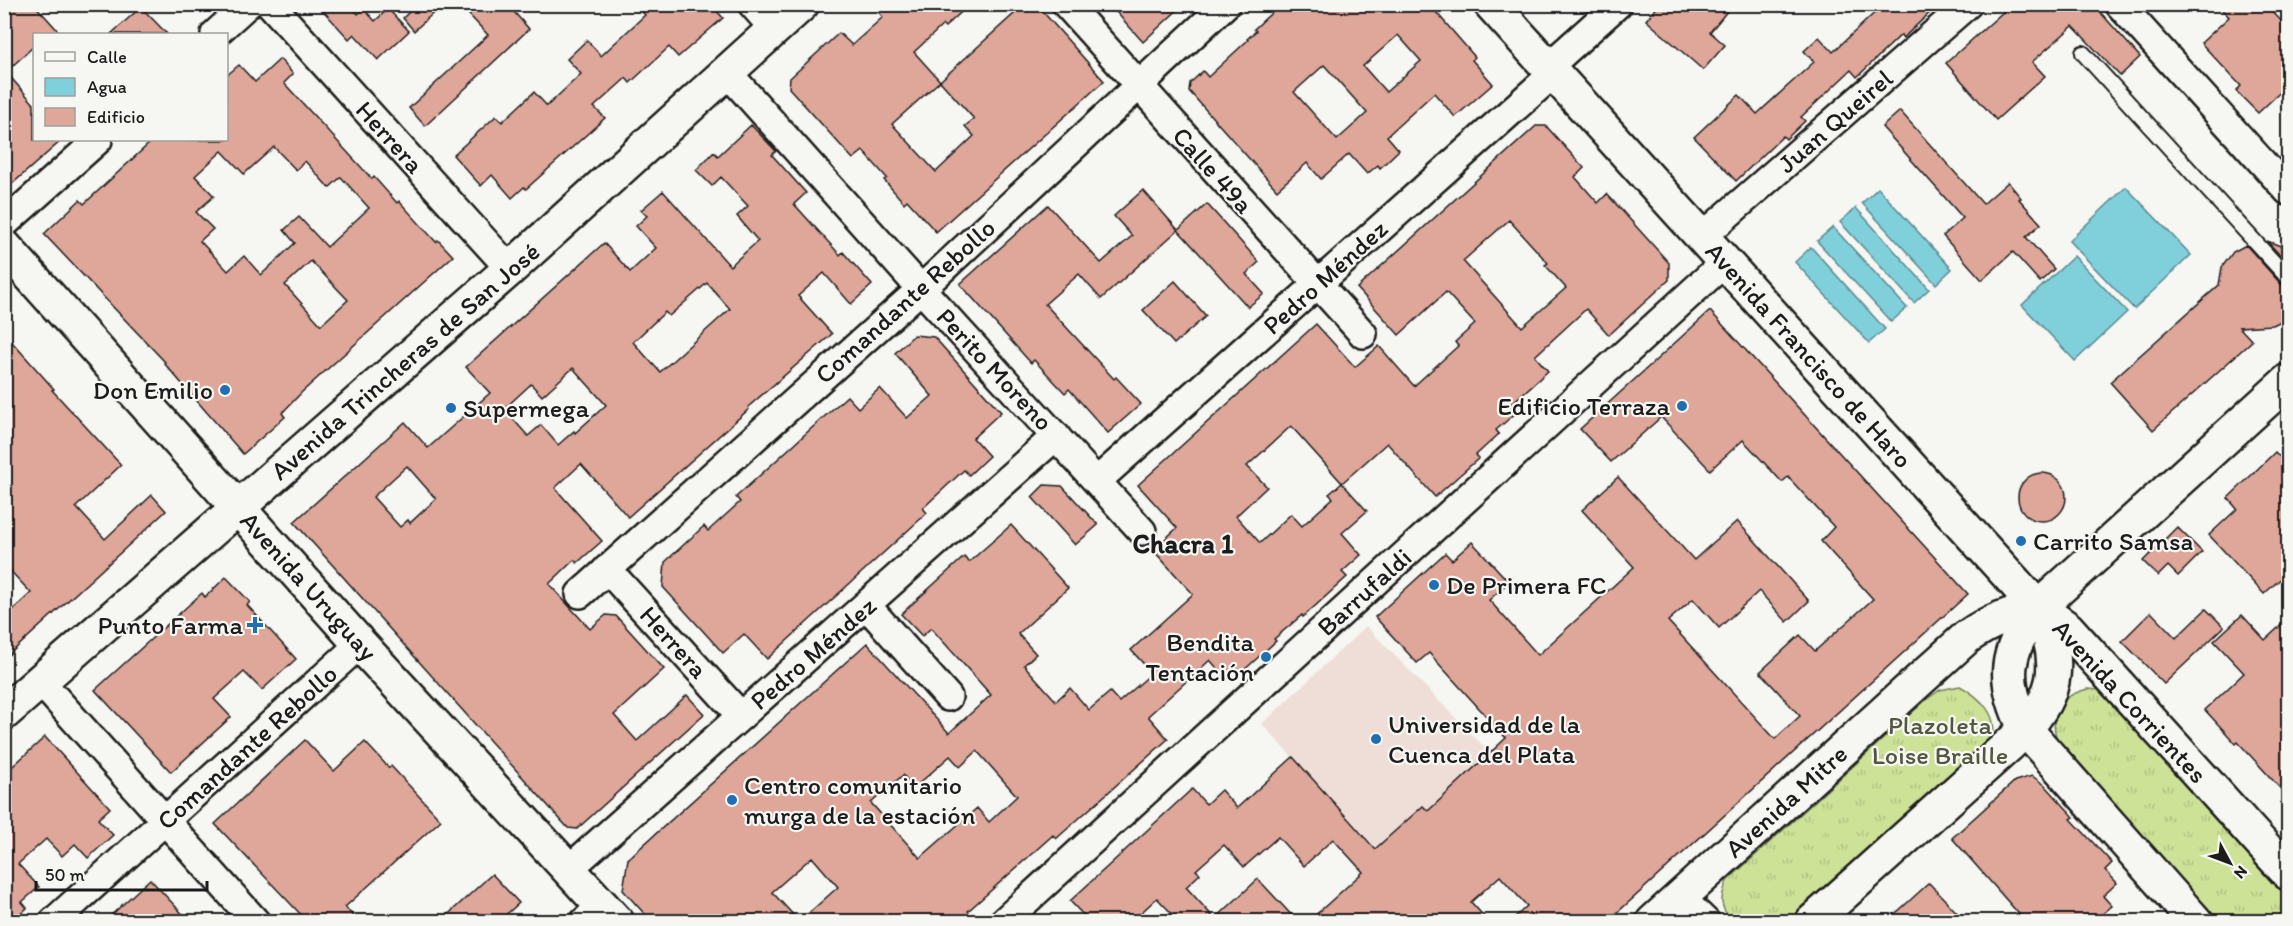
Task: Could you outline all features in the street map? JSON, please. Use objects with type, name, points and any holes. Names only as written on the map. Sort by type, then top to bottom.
[{"type":"main road","name":"Avenida Trincheras de San José","points":[[4,713],[510,269],[802,4]]},
{"type":"main road","name":"Avenida Francisco de Haro","points":[[1491,4],[2038,608],[2050,632],[2054,659],[2051,686],[2046,699],[2026,730]]},
{"type":"main road","name":"Avenida Uruguay","points":[[4,246],[360,644],[570,868],[601,916]]},
{"type":"main road","points":[[2038,608],[2289,381]]},
{"type":"main road","name":"Avenida Mitre","points":[[1653,921],[1967,637],[1989,622],[2013,612],[2038,608]]},
{"type":"main road","name":"Avenida Corrientes","points":[[2196,921],[2026,730],[2014,706],[2009,680],[2012,653],[2022,629],[2038,608],[2068,629],[2289,873]]},
{"type":"main road","points":[[1812,921],[2026,730]]},
{"type":"street","points":[[216,33],[248,4]]},
{"type":"street","name":"Herrera","points":[[270,4],[510,269]]},
{"type":"street","points":[[752,4],[774,29]]},
{"type":"street","name":"Calle 49a","points":[[1066,4],[1363,334]]},
{"type":"street","name":"Comandante Rebollo","points":[[580,594],[921,289],[1226,4]]},
{"type":"street","name":"Pedro Méndez","points":[[1096,481],[1551,70],[1618,4]]},
{"type":"street","name":"Juan Queirel","points":[[1702,237],[1968,4]]},
{"type":"street","points":[[2133,9],[2289,191]]},
{"type":"street","name":"Perito Moreno","points":[[728,72],[921,289],[1142,531]]},
{"type":"street","points":[[4,224],[97,141]]},
{"type":"street","name":"Barrufaldi","points":[[1003,921],[1725,261]]},
{"type":"street","name":"Pedro Méndez","points":[[570,868],[1056,436]]},
{"type":"street","name":"Herrera","points":[[607,569],[741,716]]},
{"type":"street","points":[[867,606],[948,697]]},
{"type":"street","name":"Comandante Rebollo","points":[[53,921],[360,644]]},
{"type":"street","points":[[40,681],[256,921]]},
{"type":"street","points":[[1680,897],[1706,921]]},
{"type":"lane","points":[[2083,53],[2289,278]]},
{"type":"shaded area","name":"Universidad de la Cuenca del Plata","points":[[1366,626],[1490,753],[1428,811],[1422,806],[1376,848],[1262,724]]},
{"type":"green space","name":"Plazoleta Loise Braille","points":[[1960,686],[1986,707],[1993,722],[1992,738],[1982,755],[1792,921],[1732,921],[1722,902],[1727,881],[1926,700],[1940,690]]},
{"type":"green space","points":[[2088,689],[2100,690],[2111,696],[2288,891],[2288,921],[2219,921],[2059,745],[2054,725],[2058,709],[2069,697]]},
{"type":"water","points":[[2126,187],[2191,255],[2134,309],[2069,241]]},
{"type":"water","points":[[1878,188],[1952,269],[1936,284],[1862,203]]},
{"type":"water","points":[[1856,208],[1929,289],[1914,303],[1840,222]]},
{"type":"water","points":[[1833,227],[1907,308],[1891,322],[1817,241]]},
{"type":"water","points":[[1811,247],[1885,329],[1869,343],[1795,262]]},
{"type":"water","points":[[2074,256],[2127,312],[2075,361],[2022,305]]},
{"type":"building","points":[[4,4],[34,4],[60,33],[33,33],[33,47],[6,72],[33,103],[33,141],[61,141],[4,191]]},
{"type":"building","points":[[317,4],[350,4],[358,14],[364,9],[375,21],[388,9],[409,31],[378,60],[354,34],[349,39]]},
{"type":"building","points":[[417,4],[443,4],[414,31],[403,18]]},
{"type":"building","points":[[459,4],[507,4],[529,29],[425,126],[409,108],[488,35]]},
{"type":"building","points":[[635,4],[711,4],[723,18],[678,57],[669,47],[630,83],[626,78],[594,107],[605,118],[526,189],[524,187],[512,198],[492,175],[481,186],[453,155],[496,116],[502,122],[534,92],[547,106],[581,74],[567,59],[587,40],[601,56],[645,15]]},
{"type":"building","points":[[871,4],[970,4],[914,52],[940,81],[1025,4],[1036,4],[1104,81],[936,232],[907,200],[904,203],[884,180],[887,178],[863,151],[853,159],[789,88],[790,78],[839,33],[852,45],[883,17]],"holes":[[[940,81],[974,119],[965,126],[974,136],[936,172],[892,124]]]},
{"type":"building","points":[[1109,4],[1184,4],[1143,42]]},
{"type":"building","points":[[1281,4],[1429,4],[1475,57],[1472,60],[1493,84],[1455,117],[1434,93],[1387,136],[1399,150],[1380,168],[1378,165],[1367,174],[1349,154],[1321,179],[1307,163],[1277,190],[1189,91],[1190,83],[1203,71],[1208,77],[1248,40],[1256,31],[1254,29]],"holes":[[[1398,35],[1421,61],[1386,92],[1363,66]],[[1324,65],[1367,113],[1337,140],[1294,92]]]},
{"type":"building","points":[[1660,4],[1733,4],[1710,32],[1725,45],[1703,70],[1646,20]]},
{"type":"building","points":[[1884,4],[1939,4],[1903,38],[1901,35],[1857,77],[1851,70],[1801,117],[1805,121],[1786,139],[1783,136],[1736,181],[1694,137],[1739,95],[1757,114],[1814,62],[1804,51],[1819,37],[1833,52]]},
{"type":"building","points":[[2012,4],[2093,4],[2140,57],[2120,76],[2073,26],[2032,62],[2045,76],[1996,120],[1946,63]]},
{"type":"building","points":[[2217,4],[2265,4],[2289,29],[2289,84],[2258,113],[2236,91],[2241,86],[2201,43],[2229,17]]},
{"type":"building","points":[[141,7],[166,33],[112,33]]},
{"type":"building","points":[[280,59],[293,74],[284,83],[372,179],[374,177],[436,242],[438,240],[453,256],[302,392],[282,413],[285,417],[243,454],[165,362],[44,234],[80,200],[84,204],[152,141],[228,141],[228,74],[239,65],[255,82]],"holes":[[[274,147],[296,170],[305,161],[329,188],[341,177],[369,208],[327,247],[299,217],[284,230],[295,243],[261,275],[244,256],[228,271],[200,241],[213,229],[196,212],[214,196],[195,176],[222,151],[244,174]],[[311,261],[348,300],[321,325],[285,285]]]},
{"type":"building","points":[[1900,111],[1983,204],[2008,182],[2021,198],[2019,199],[2041,224],[2026,237],[2054,269],[2040,282],[2013,252],[1982,280],[1943,236],[1963,218],[1882,127]]},
{"type":"building","points":[[751,125],[776,151],[772,155],[806,193],[794,204],[840,255],[843,252],[872,285],[851,304],[824,273],[798,296],[832,334],[628,517],[581,464],[555,488],[602,541],[577,563],[574,560],[549,584],[590,629],[606,615],[616,616],[664,669],[614,715],[637,741],[687,695],[704,714],[577,829],[568,828],[294,522],[405,422],[428,448],[490,393],[466,367],[604,243],[630,272],[656,248],[636,226],[647,216],[641,210],[663,191],[730,266],[758,241],[737,216],[748,206],[721,177],[712,186],[696,170],[714,152],[718,156]],"holes":[[[707,283],[730,309],[660,372],[633,342],[665,312],[669,316]],[[573,368],[606,405],[558,445],[541,425],[528,436],[504,409],[531,384],[542,396]],[[407,466],[436,499],[410,523],[408,520],[400,527],[373,497]]]},
{"type":"building","points":[[1536,126],[1546,126],[1584,168],[1575,177],[1598,203],[1607,194],[1669,263],[1669,280],[1609,335],[1586,309],[1535,356],[1548,371],[1510,405],[1517,412],[1496,430],[1499,434],[1476,455],[1479,458],[1435,497],[1387,443],[1342,483],[1367,511],[1342,533],[1361,555],[1342,572],[1347,577],[1303,617],[1302,615],[1274,639],[1276,641],[1241,673],[1235,666],[1224,676],[1210,660],[1148,716],[1168,739],[1056,839],[1053,835],[968,911],[977,921],[800,921],[838,887],[812,857],[772,892],[799,921],[651,921],[623,890],[628,859],[867,643],[949,733],[991,695],[931,628],[922,636],[901,614],[964,557],[969,562],[1011,525],[1068,588],[1018,634],[1036,654],[1024,665],[1056,701],[1070,688],[1089,710],[1110,692],[1119,702],[1152,673],[1131,650],[1193,594],[1153,550],[1177,528],[1138,485],[1316,324],[1355,367],[1379,346],[1414,386],[1458,346],[1455,342],[1475,324],[1446,292],[1399,335],[1357,288]],"holes":[[[1509,220],[1548,263],[1545,265],[1566,288],[1522,327],[1463,261]],[[1291,426],[1342,483],[1329,494],[1333,498],[1302,526],[1291,514],[1260,543],[1236,516],[1267,487],[1247,466]],[[977,751],[1017,796],[989,822],[977,808],[920,858],[871,803],[903,775],[914,788],[950,756],[960,767]]]},
{"type":"building","points":[[1143,190],[1178,230],[1101,299],[1079,274],[1045,304],[1114,379],[1116,377],[1141,404],[1108,433],[1069,389],[1065,393],[1034,360],[1031,363],[960,284],[1048,205],[1101,263],[1132,236],[1114,216]]},
{"type":"building","points":[[1207,204],[1259,262],[1246,274],[1264,294],[1248,307],[1178,230]]},
{"type":"building","points":[[2267,241],[2289,249],[2289,265]]},
{"type":"building","points":[[2246,245],[2281,284],[2289,287],[2289,317],[2273,325],[2239,327],[2252,341],[2153,430],[2110,382],[2219,285],[2222,267],[2233,252]]},
{"type":"building","points":[[1175,281],[1206,316],[1174,344],[1143,310]]},
{"type":"building","points":[[1710,311],[1968,594],[1608,921],[1511,921],[1527,906],[1500,876],[1471,902],[1488,921],[1309,921],[1363,872],[1333,839],[1304,866],[1278,837],[1244,867],[1224,845],[1196,870],[1200,874],[1186,887],[1215,919],[1258,879],[1297,921],[1179,921],[1157,898],[1132,921],[1089,921],[1070,901],[1192,789],[1206,804],[1221,790],[1237,808],[1293,757],[1375,849],[1423,806],[1428,811],[1506,738],[1429,653],[1417,663],[1375,617],[1445,553],[1452,560],[1472,542],[1509,582],[1489,600],[1538,655],[1634,567],[1582,510],[1618,477],[1694,560],[1737,521],[1809,601],[1787,622],[1759,591],[1719,628],[1693,599],[1668,621],[1775,739],[1800,716],[1760,672],[1800,635],[1815,651],[1873,599],[1821,541],[1834,527],[1788,477],[1782,482],[1743,440],[1710,470],[1661,417],[1611,462],[1580,429]]},
{"type":"building","points":[[4,333],[54,389],[52,390],[121,465],[76,507],[105,539],[152,495],[166,511],[4,659],[4,618],[31,593],[4,564]]},
{"type":"building","points":[[914,335],[934,337],[1001,412],[973,438],[989,456],[969,475],[964,470],[923,508],[927,513],[767,659],[744,634],[723,653],[663,587],[665,562],[704,526],[708,531],[740,502],[736,497],[847,396],[858,408],[880,388],[907,418],[932,396],[895,353]]},
{"type":"building","points":[[2275,452],[2289,466],[2289,571],[2264,594],[2209,535],[2237,509],[2228,498]]},
{"type":"building","points":[[2042,473],[2059,480],[2066,497],[2059,514],[2042,521],[2025,514],[2018,497],[2025,480]]},
{"type":"building","points":[[1044,485],[1062,486],[1098,525],[1075,545],[1032,497]]},
{"type":"building","points":[[2177,527],[2202,552],[2178,576],[2168,566],[2158,576],[2143,561]]},
{"type":"building","points":[[226,577],[250,602],[247,605],[296,659],[262,690],[244,672],[214,699],[231,717],[171,772],[95,690],[202,593],[205,597]]},
{"type":"building","points":[[2206,609],[2224,627],[2164,684],[2122,641],[2151,612],[2176,638]]},
{"type":"building","points":[[2242,615],[2265,640],[2289,618],[2289,798],[2205,710],[2244,673],[2214,641]]},
{"type":"building","points":[[45,737],[110,808],[98,819],[113,835],[88,858],[75,844],[62,856],[46,839],[18,864],[39,887],[22,902],[27,908],[13,921],[4,921],[4,774]]},
{"type":"building","points":[[305,740],[334,771],[365,742],[389,768],[391,766],[441,820],[345,907],[358,921],[307,921],[215,824]]},
{"type":"building","points":[[2032,776],[2045,785],[2074,817],[2071,819],[2112,863],[2105,870],[2117,883],[2103,896],[2112,906],[2094,921],[2025,921],[1952,838],[2015,781]]},
{"type":"building","points":[[492,874],[519,903],[499,921],[441,921]]},
{"type":"building","points":[[150,879],[189,921],[105,921]]},
{"type":"building","points":[[1929,883],[1965,921],[1887,921],[1906,904]]},
{"type":"place","name":"Don Emilio","points":[[225,390]]},
{"type":"place","name":"Edificio Terraza","points":[[1682,406]]},
{"type":"place","name":"Supermega","points":[[451,408]]},
{"type":"place","name":"Carrito Samsa","points":[[2021,541]]},
{"type":"place","name":"De Primera FC","points":[[1434,585]]},
{"type":"place","name":"Punto Farma","points":[[255,625]]},
{"type":"place","name":"Bendita Tentación","points":[[1266,657]]},
{"type":"place","name":"Universidad de la Cuenca del Plata","points":[[1376,739]]},
{"type":"place","name":"Centro comunitario murga de la estación","points":[[732,800]]},
{"type":"district","name":"Chacra 1","points":[[1183,543]]}]
